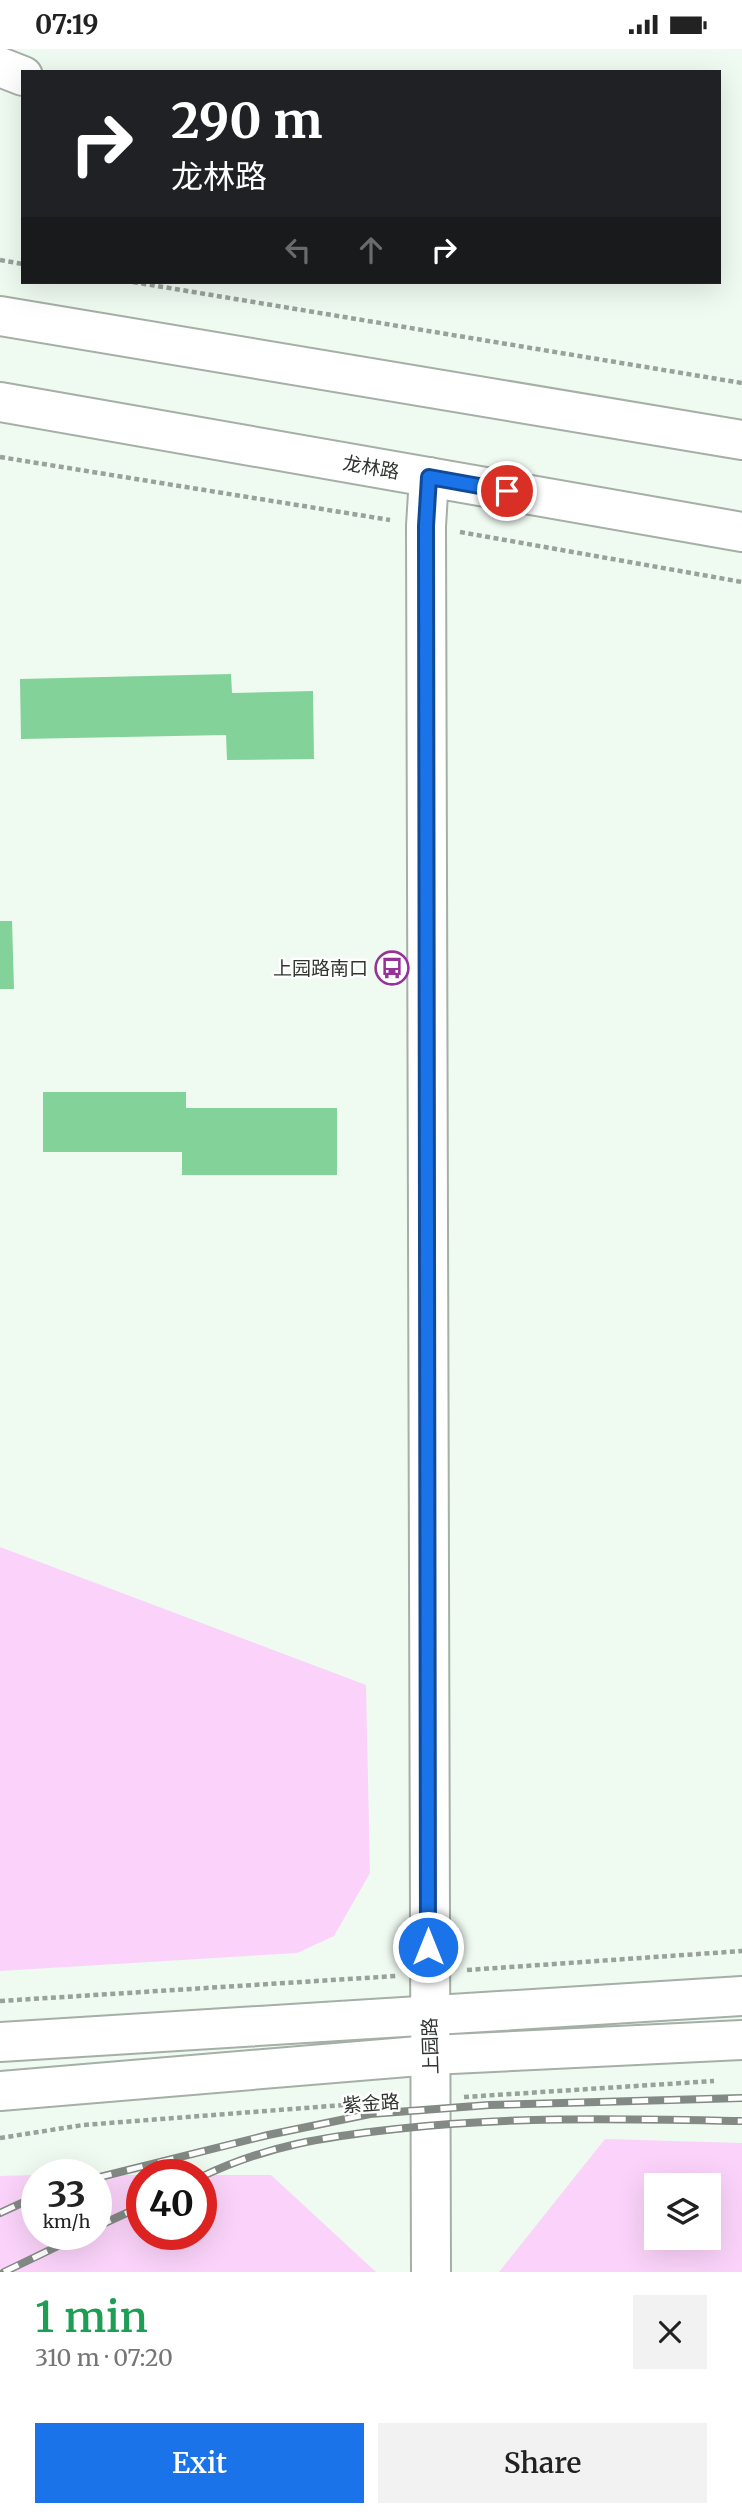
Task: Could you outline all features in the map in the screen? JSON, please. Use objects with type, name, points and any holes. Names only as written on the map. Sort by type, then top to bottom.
[{"type":"main road","points":[[0,67],[21,75]]},
{"type":"main road","points":[[0,316],[742,440]]},
{"type":"main road","name":"龙林路","points":[[0,402],[742,532]]},
{"type":"main road","name":"上园路","points":[[429,477],[426,526],[431,2272]]},
{"type":"main road","points":[[0,2042],[742,1996]]},
{"type":"main road","points":[[0,2091],[431,2055],[742,2040]]},
{"type":"path","points":[[0,260],[21,264]]},
{"type":"path","points":[[144,284],[742,383]]},
{"type":"path","points":[[0,457],[426,526],[742,582]]},
{"type":"path","points":[[0,2001],[742,1951]]},
{"type":"path","name":"紫金路","points":[[0,2138],[83,2125],[715,2081]]},
{"type":"shaded area","points":[[0,1547],[366,1685],[370,1873],[334,1936],[297,1953],[0,1971]]},
{"type":"shaded area","points":[[605,2139],[742,2143],[742,2272],[499,2272]]},
{"type":"shaded area","points":[[21,2175],[21,2250],[112,2250],[112,2175],[126,2175],[126,2250],[217,2250],[217,2175],[271,2175],[376,2272],[0,2272],[0,2176]]},
{"type":"building","points":[[231,674],[232,693],[313,691],[314,759],[227,760],[226,735],[21,739],[20,679]]},
{"type":"building","points":[[0,921],[12,921],[14,989],[0,989]]},
{"type":"building","points":[[43,1092],[186,1092],[186,1108],[337,1108],[337,1175],[182,1175],[182,1152],[43,1152]]},
{"type":"railway","points":[[112,2174],[268,2135],[370,2114],[489,2105],[742,2098]]},
{"type":"railway","points":[[217,2170],[250,2157],[297,2144],[396,2129],[525,2120],[742,2121]]},
{"type":"railway","points":[[0,2213],[21,2203]]},
{"type":"railway","points":[[112,2220],[126,2213]]},
{"type":"railway","points":[[4,2272],[50,2250]]},
{"type":"place","name":"上园路南口","points":[[392,968]]},
{"type":"route","points":[[428,1947],[426,526],[429,477],[507,491]]}]
